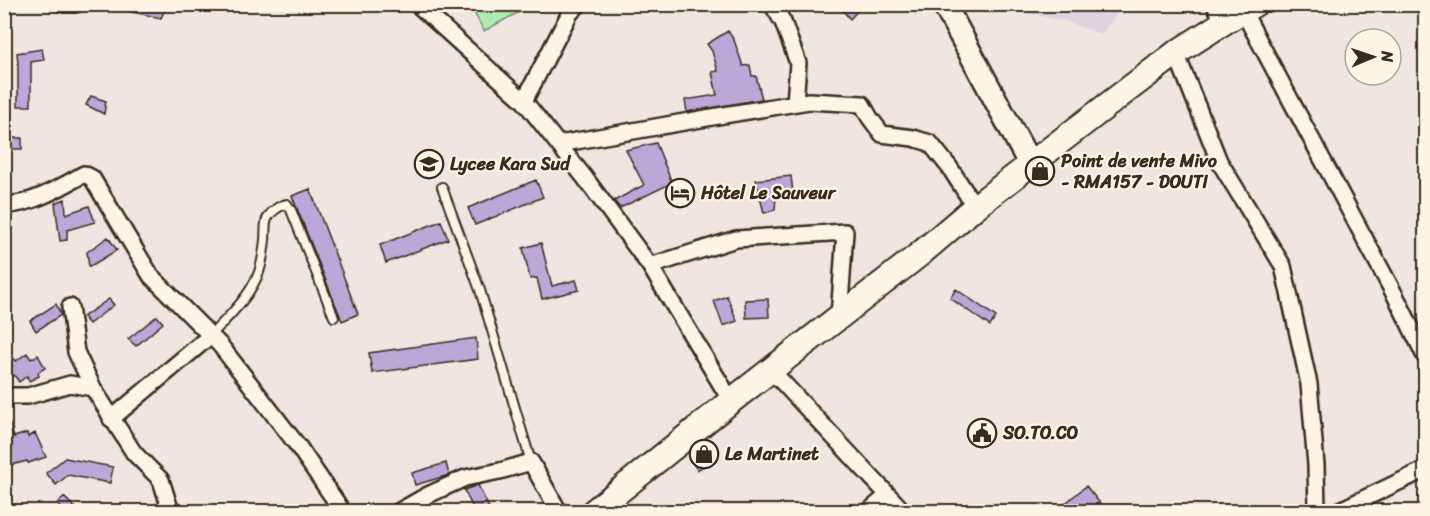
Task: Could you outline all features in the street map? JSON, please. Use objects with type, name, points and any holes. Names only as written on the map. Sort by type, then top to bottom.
[{"type":"highway","points":[[593,512],[920,254],[975,207],[1235,10]]},
{"type":"main road","points":[[944,4],[1030,165]]},
{"type":"street","points":[[63,4],[76,4]]},
{"type":"street","points":[[417,4],[524,100],[559,144],[650,266],[731,401]]},
{"type":"street","points":[[524,100],[570,13],[579,4]]},
{"type":"street","points":[[772,4],[783,22],[798,63],[795,103]]},
{"type":"street","points":[[1235,10],[1398,301],[1425,358]]},
{"type":"street","points":[[1176,53],[1219,161],[1283,266],[1309,384],[1316,465],[1317,512]]},
{"type":"street","points":[[559,144],[809,101],[862,104],[882,134],[930,143],[950,168],[975,207]]},
{"type":"street","points":[[4,205],[15,205],[57,189],[84,174],[92,178],[151,276],[220,345],[298,446],[343,512]]},
{"type":"street","points":[[650,266],[736,239],[845,232],[839,318]]},
{"type":"street","points":[[70,307],[76,352],[93,388],[134,453],[161,480],[171,512]]},
{"type":"street","points":[[111,419],[210,336]]},
{"type":"street","points":[[771,370],[904,512]]},
{"type":"street","points":[[4,396],[28,396],[70,384],[93,388]]},
{"type":"street","points":[[398,512],[465,478],[531,462],[559,512]]},
{"type":"street","points":[[1336,512],[1425,469]]},
{"type":"street","points":[[868,512],[888,495]]},
{"type":"lane","points":[[442,187],[480,290],[531,462]]},
{"type":"lane","points":[[210,336],[238,307],[255,282],[260,271],[266,220],[282,205],[287,204],[334,317]]},
{"type":"shaded area","points":[[995,5],[1123,5],[1101,34],[1065,21]]},
{"type":"green space","points":[[470,5],[532,5],[484,31]]},
{"type":"building","points":[[118,4],[149,4],[165,9],[161,18],[117,9]]},
{"type":"building","points":[[837,4],[864,4],[850,19]]},
{"type":"building","points":[[728,31],[734,40],[743,66],[750,65],[752,76],[756,76],[762,99],[687,112],[685,100],[717,95],[712,72],[718,71],[712,51],[707,44]]},
{"type":"building","points":[[42,49],[44,60],[31,62],[31,106],[18,106],[17,53]]},
{"type":"building","points":[[91,96],[106,101],[104,114],[86,105]]},
{"type":"building","points":[[4,138],[22,138],[22,149],[4,149]]},
{"type":"building","points":[[656,143],[672,183],[620,208],[614,201],[644,185],[626,150]]},
{"type":"building","points":[[791,176],[793,193],[776,196],[775,210],[764,213],[756,180]]},
{"type":"building","points":[[536,180],[543,197],[475,225],[468,208]]},
{"type":"building","points":[[310,189],[358,314],[342,321],[292,196]]},
{"type":"building","points":[[65,199],[66,214],[89,206],[95,222],[67,230],[67,240],[60,241],[55,203]]},
{"type":"building","points":[[441,221],[448,239],[386,263],[380,245]]},
{"type":"building","points":[[108,237],[117,250],[89,267],[87,252]]},
{"type":"building","points":[[541,243],[552,286],[576,280],[579,290],[542,299],[537,278],[530,279],[523,248]]},
{"type":"building","points":[[956,289],[996,317],[990,326],[950,298]]},
{"type":"building","points":[[727,296],[737,321],[723,326],[714,301]]},
{"type":"building","points":[[109,299],[114,305],[89,324],[83,317]]},
{"type":"building","points":[[768,299],[769,317],[746,318],[745,300]]},
{"type":"building","points":[[56,304],[61,315],[36,331],[30,321]]},
{"type":"building","points":[[157,316],[163,323],[136,346],[128,339]]},
{"type":"building","points":[[476,338],[478,359],[372,373],[369,353]]},
{"type":"building","points":[[4,346],[16,361],[27,353],[31,359],[38,355],[45,368],[38,372],[39,376],[29,381],[27,376],[19,382],[14,375],[4,380]]},
{"type":"building","points":[[4,414],[6,414],[14,437],[27,433],[28,437],[35,433],[46,457],[4,467]]},
{"type":"building","points":[[712,450],[717,458],[697,470],[692,461]]},
{"type":"building","points":[[65,458],[113,467],[110,483],[68,475],[56,485],[46,473]]},
{"type":"building","points":[[446,463],[449,475],[415,485],[412,473]]},
{"type":"building","points":[[478,485],[491,512],[475,512],[464,490]]},
{"type":"building","points":[[1086,486],[1107,512],[1055,512]]},
{"type":"building","points":[[64,497],[79,512],[65,512],[57,504]]},
{"type":"place","name":"Lycee Kara Sud","points":[[429,164]]},
{"type":"place","name":"Point de vente Mivo - RMA157 - DOUTI","points":[[1040,171]]},
{"type":"place","name":"Hôtel Le Sauveur","points":[[680,193]]},
{"type":"place","name":"SO.TO.CO","points":[[982,433]]},
{"type":"place","name":"Le Martinet","points":[[704,454]]}]
